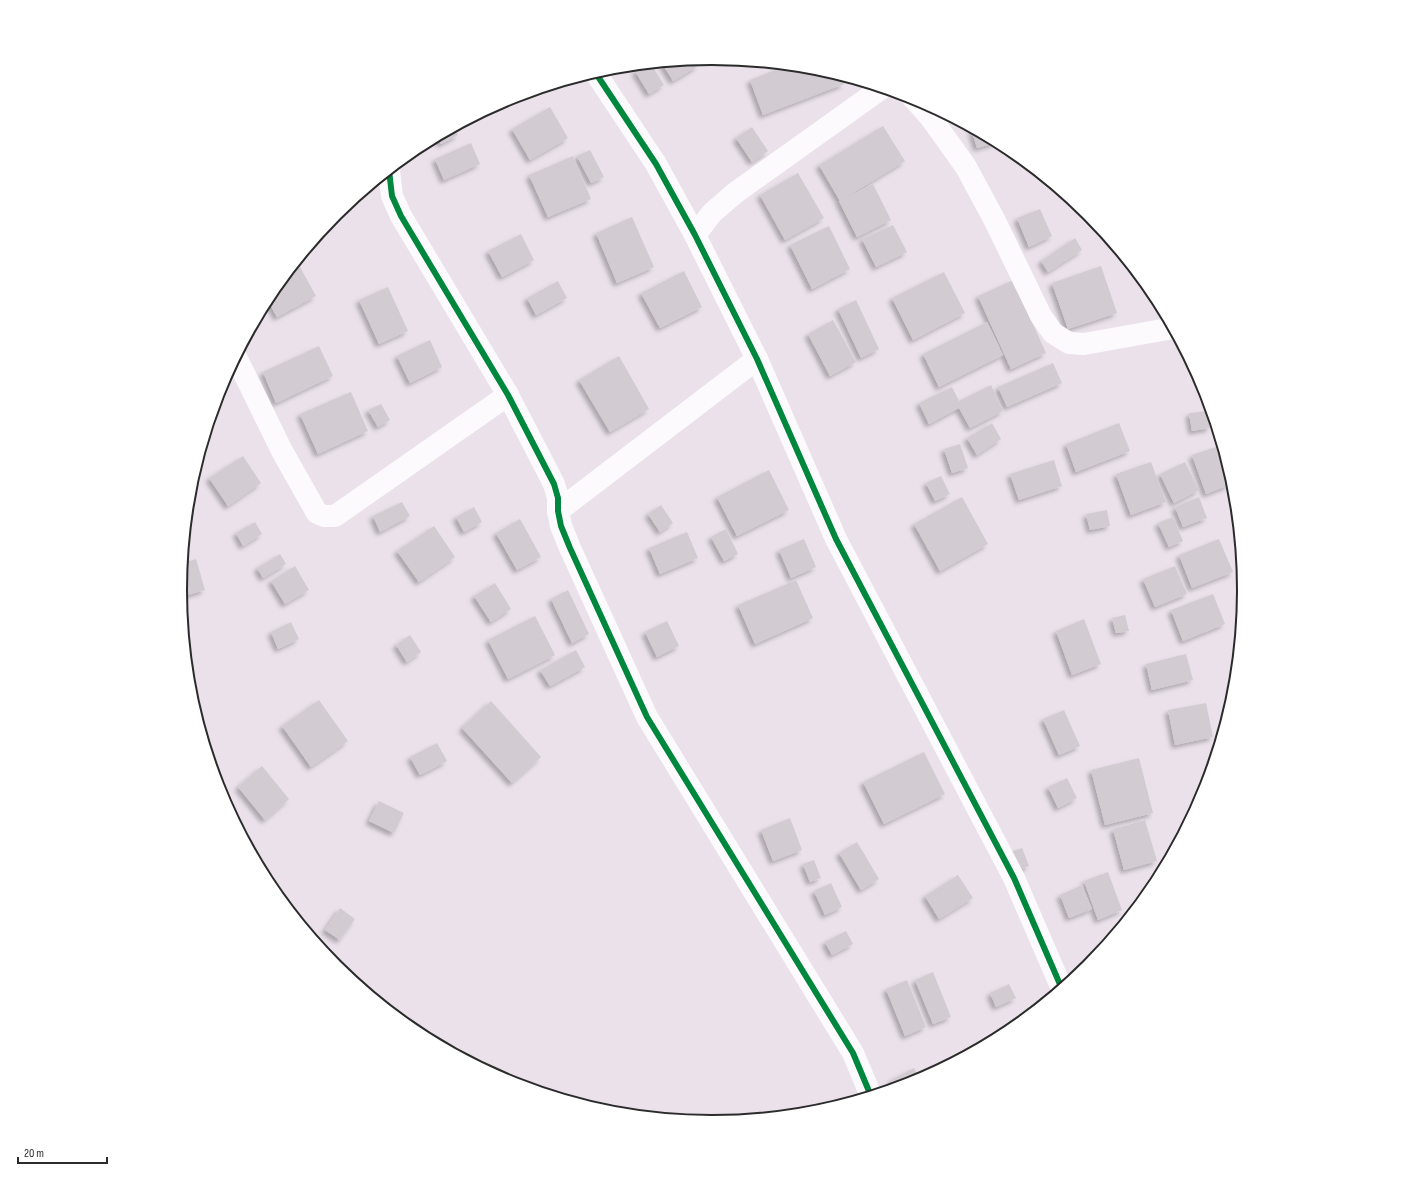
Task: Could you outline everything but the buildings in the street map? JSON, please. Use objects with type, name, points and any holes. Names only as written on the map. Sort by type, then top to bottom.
[{"type":"street","points":[[599,78],[656,164],[695,235],[757,359],[836,539],[1014,878],[1060,985]]},
{"type":"street","points":[[695,235],[712,213],[734,193],[877,92]]},
{"type":"street","points":[[923,109],[966,167],[995,221],[1037,310],[1053,333],[1069,343],[1084,344],[1168,329]]},
{"type":"street","points":[[390,177],[392,196],[401,216],[508,395],[554,484],[558,498],[558,511],[570,548],[647,717],[853,1052],[868,1092]]},
{"type":"street","points":[[558,511],[757,359]]},
{"type":"street","points":[[239,363],[282,451],[317,513],[324,516],[335,516],[508,395]]},
{"type":"cycle path","points":[[599,78],[656,164],[695,235],[757,359],[836,539],[1014,878],[1060,985]]},
{"type":"cycle path","points":[[390,177],[392,196],[401,216],[508,395],[554,484],[558,498],[558,511],[561,526],[647,717],[853,1053],[869,1092]]}]
